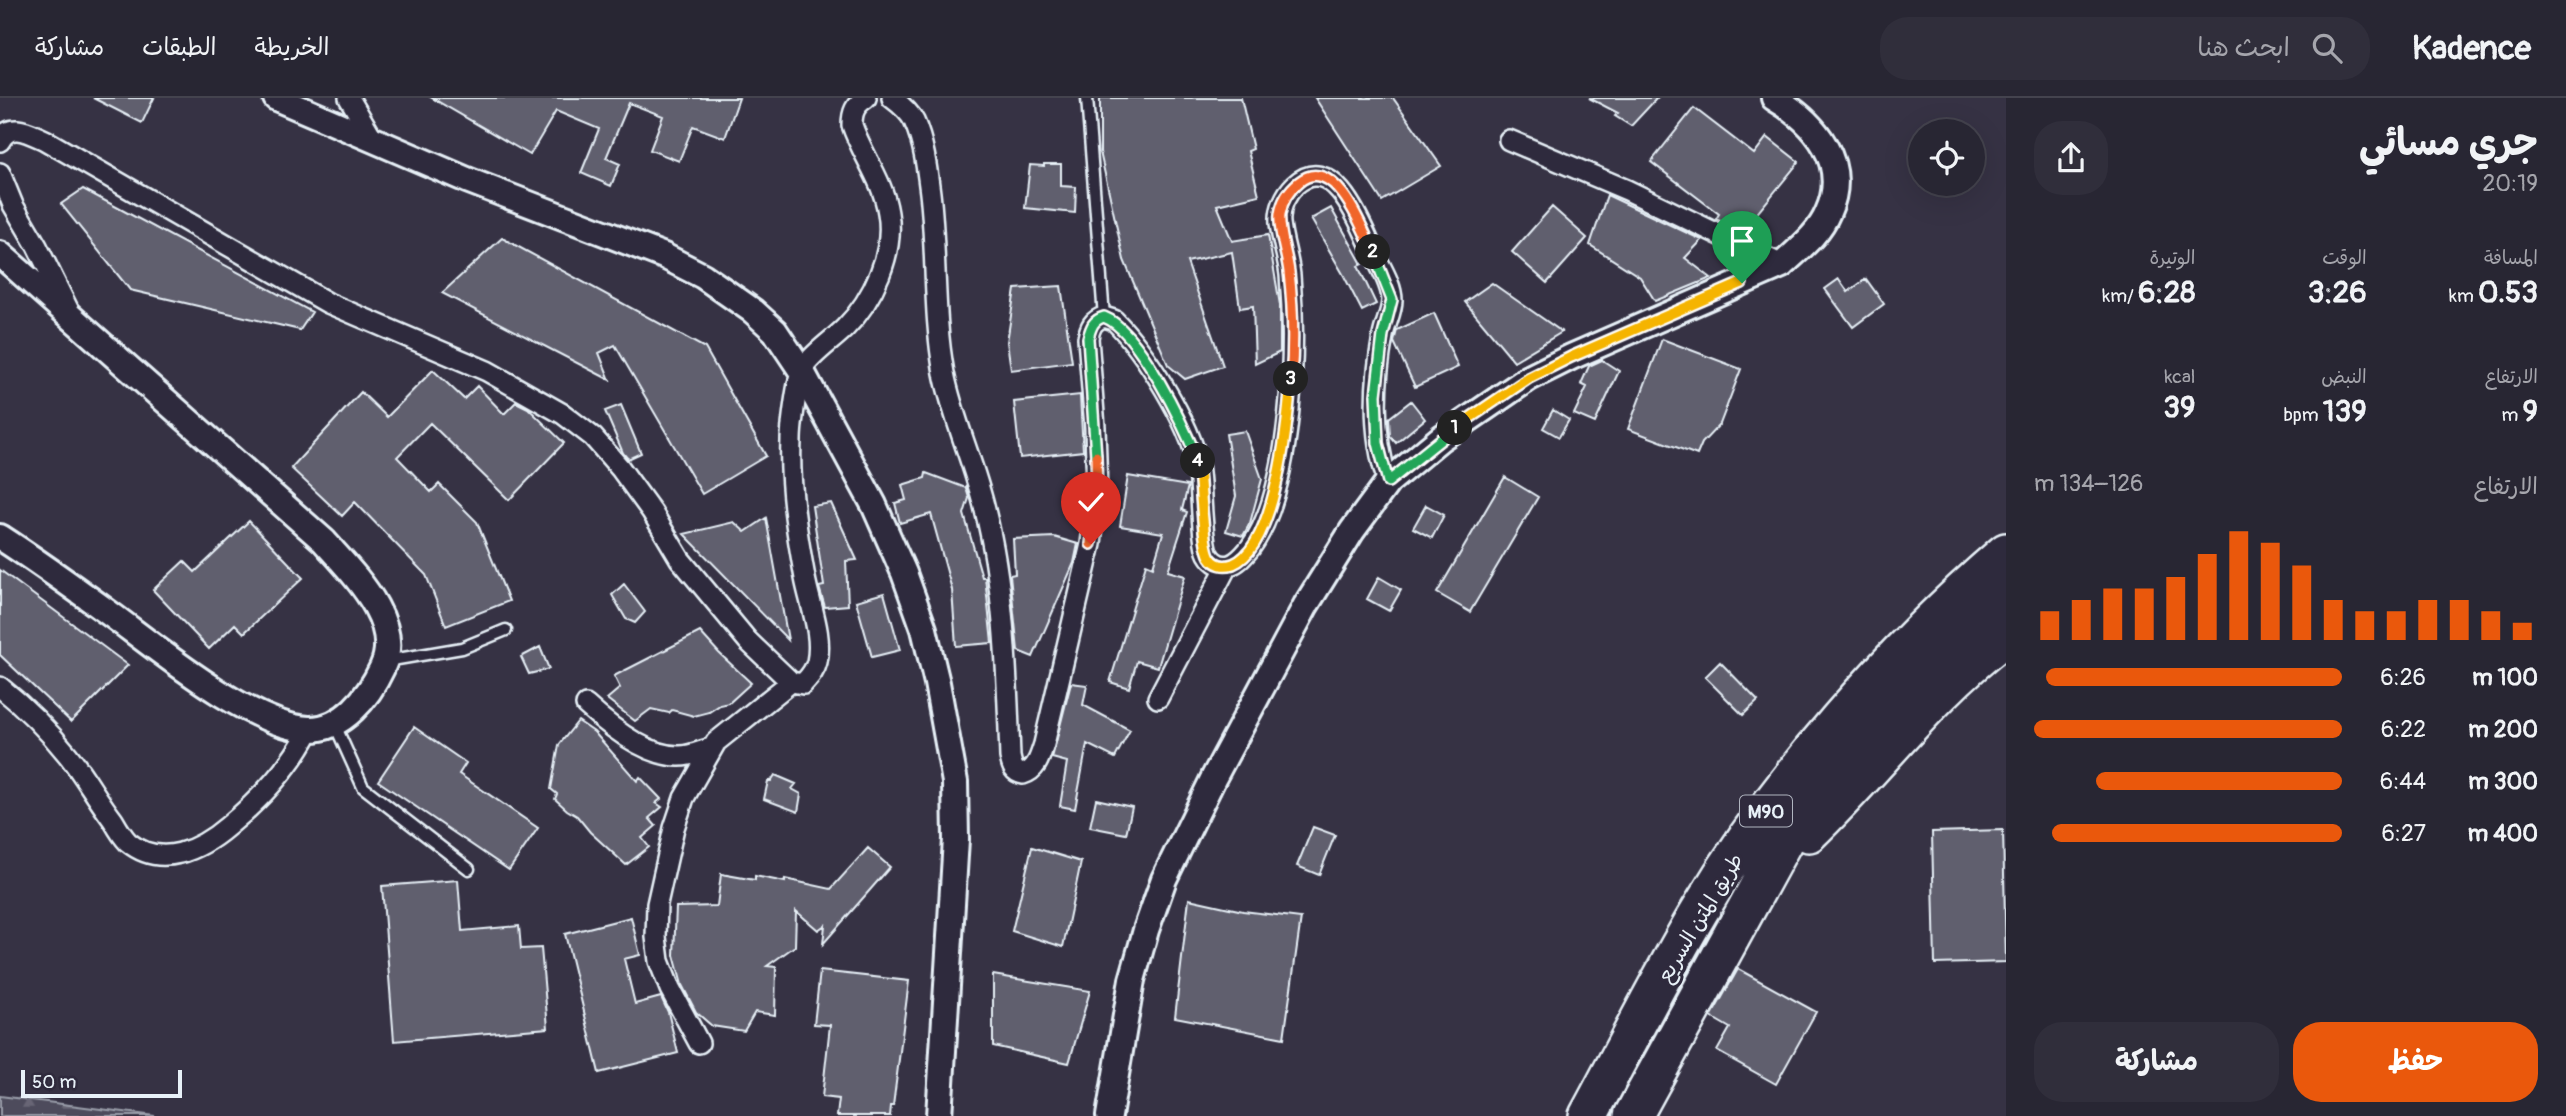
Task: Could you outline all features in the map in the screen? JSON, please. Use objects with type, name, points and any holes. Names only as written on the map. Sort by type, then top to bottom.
[{"type":"highway","name":"طريق المتن السريع","points":[[1588,1116],[1701,909],[1773,800],[1887,664],[1967,585],[2006,551]]},
{"type":"highway","name":"طريق المتن السريع","points":[[1633,1116],[1788,833],[1831,773],[1893,701],[1972,622],[2006,594]]},
{"type":"highway","points":[[1763,878],[1852,791],[1925,707],[1970,663],[2006,636]]},
{"type":"street","points":[[276,98],[375,142],[664,256],[693,271],[752,311],[775,331],[801,370],[874,505],[904,573],[924,629],[942,707],[955,782],[956,839],[940,1116]]},
{"type":"street","points":[[349,98],[375,142]]},
{"type":"street","points":[[0,141],[4,133],[14,129],[26,131],[328,303],[487,371],[563,414],[593,437],[620,468],[652,512],[680,559],[748,642],[791,682],[803,684],[810,677],[817,661],[818,649],[815,619],[805,579],[791,469],[791,439],[801,370],[848,326],[866,301],[889,241],[888,214],[882,187],[852,125],[855,108],[866,98]]},
{"type":"street","points":[[892,98],[914,122],[928,173],[944,373],[978,480],[993,545],[1007,670],[1010,757],[1013,769],[1023,774],[1032,769],[1044,744],[1091,544],[1097,491],[1096,427],[1088,338],[1091,327],[1097,319],[1104,317],[1114,320],[1155,374],[1174,408],[1198,463],[1205,543],[1209,555],[1216,563],[1227,566],[1237,562],[1257,538],[1269,511],[1279,473],[1292,360],[1290,275],[1280,217],[1285,198],[1293,187],[1303,178],[1312,175],[1321,176],[1335,185],[1347,199],[1382,271],[1392,300],[1383,335],[1376,395],[1378,443],[1388,482]]},
{"type":"street","points":[[1109,1116],[1132,980],[1164,879],[1214,777],[1306,605],[1352,531],[1388,482],[1441,438],[1529,378],[1782,264],[1809,240],[1828,213],[1835,189],[1834,162],[1805,121],[1774,98]]},
{"type":"street","points":[[1509,140],[1627,190],[1782,264]]},
{"type":"street","points":[[0,173],[13,205],[37,246],[73,321]]},
{"type":"street","points":[[0,254],[324,541],[363,586],[381,614],[386,640],[386,661],[373,688],[335,724],[310,729],[276,723],[197,678],[0,537]]},
{"type":"street","points":[[1158,698],[1227,566]]},
{"type":"street","points":[[699,1043],[670,989],[659,961],[656,937],[657,904],[674,828],[684,797],[711,748],[791,682]]},
{"type":"street","points":[[0,687],[40,723],[68,756],[127,841],[156,855],[173,856],[193,850],[220,833],[274,783],[297,753],[310,729]]},
{"type":"street","points":[[586,705],[615,731],[664,755],[682,756],[711,748]]},
{"type":"lane","points":[[1087,98],[1104,317]]},
{"type":"lane","points":[[386,661],[462,648],[506,630]]},
{"type":"lane","points":[[335,724],[363,787],[469,869]]},
{"type":"green space","points":[[0,1096],[155,1116],[0,1116]]},
{"type":"building","points":[[93,98],[154,98],[142,123]]},
{"type":"building","points":[[432,98],[739,98],[725,138],[693,126],[679,161],[650,150],[663,116],[629,103],[606,158],[620,164],[611,186],[581,173],[599,129],[556,111],[530,155]]},
{"type":"building","points":[[1100,98],[1241,98],[1253,149],[1248,151],[1259,195],[1217,205],[1232,241],[1268,235],[1280,305],[1280,352],[1255,364],[1253,306],[1240,308],[1232,252],[1187,262],[1223,366],[1185,379],[1168,365],[1124,260],[1100,152]]},
{"type":"building","points":[[1315,98],[1393,98],[1441,166],[1382,201]]},
{"type":"building","points":[[1589,98],[1657,98],[1631,126],[1615,116],[1618,113]]},
{"type":"building","points":[[1694,108],[1754,154],[1767,137],[1799,162],[1750,222],[1753,224],[1747,235],[1716,219],[1719,214],[1651,162]]},
{"type":"building","points":[[1061,164],[1061,186],[1076,187],[1075,213],[1025,208],[1030,165]]},
{"type":"building","points":[[83,189],[312,312],[300,330],[130,290],[61,204]]},
{"type":"building","points":[[1607,195],[1702,240],[1685,258],[1711,278],[1655,301],[1640,277],[1590,245]]},
{"type":"building","points":[[1552,207],[1587,238],[1547,283],[1512,252]]},
{"type":"building","points":[[1331,208],[1362,264],[1358,266],[1376,304],[1362,311],[1311,219]]},
{"type":"building","points":[[502,238],[705,348],[766,456],[702,494],[615,345],[599,353],[610,380],[442,293]]},
{"type":"building","points":[[1839,279],[1848,292],[1866,279],[1884,304],[1853,327],[1825,289]]},
{"type":"building","points":[[1492,283],[1562,332],[1514,361],[1465,302]]},
{"type":"building","points":[[1061,286],[1072,362],[1011,370],[1007,342],[1015,289]]},
{"type":"building","points":[[1434,313],[1458,367],[1415,387],[1394,342],[1397,330]]},
{"type":"building","points":[[1662,339],[1741,369],[1720,424],[1702,443],[1697,455],[1628,429]]},
{"type":"building","points":[[1602,360],[1619,371],[1595,423],[1574,414],[1587,387],[1581,384],[1589,366]]},
{"type":"building","points":[[433,370],[464,399],[477,386],[504,414],[516,402],[528,408],[564,443],[509,500],[430,423],[397,457],[431,492],[439,484],[477,522],[509,601],[446,626],[426,575],[355,502],[342,516],[291,468],[361,392],[387,417]]},
{"type":"building","points":[[1080,395],[1083,451],[1020,458],[1014,402]]},
{"type":"building","points":[[1411,401],[1425,419],[1396,443],[1390,436],[1389,418]]},
{"type":"building","points":[[621,405],[641,453],[628,459],[605,411]]},
{"type":"building","points":[[1553,410],[1569,420],[1559,437],[1543,428]]},
{"type":"building","points":[[1245,431],[1262,479],[1250,523],[1243,536],[1226,531],[1236,496],[1226,434]]},
{"type":"building","points":[[926,473],[966,488],[969,498],[964,514],[982,577],[985,577],[992,643],[956,646],[952,590],[931,514],[900,523],[895,503],[906,500],[902,485],[925,478]]},
{"type":"building","points":[[1128,476],[1188,486],[1182,510],[1187,512],[1168,571],[1185,576],[1158,667],[1137,661],[1129,688],[1110,682],[1146,564],[1153,567],[1163,533],[1120,526]]},
{"type":"building","points":[[1505,477],[1538,497],[1470,612],[1437,593]]},
{"type":"building","points":[[831,503],[857,560],[846,561],[848,605],[825,607],[819,587],[824,586],[812,506]]},
{"type":"building","points":[[1426,505],[1444,515],[1432,538],[1413,528]]},
{"type":"building","points":[[766,518],[788,640],[684,534],[734,522],[745,532]]},
{"type":"building","points":[[249,521],[303,578],[244,633],[235,624],[209,649],[153,590],[184,561],[195,572]]},
{"type":"building","points":[[1054,537],[1078,544],[1074,563],[1033,657],[1018,651],[1010,575],[1015,574],[1013,539]]},
{"type":"building","points":[[0,570],[128,665],[71,722],[0,655]]},
{"type":"building","points":[[1379,577],[1401,590],[1389,611],[1367,599]]},
{"type":"building","points":[[624,584],[645,612],[635,623],[626,619],[612,595]]},
{"type":"building","points":[[884,593],[900,650],[872,657],[856,601]]},
{"type":"building","points":[[700,632],[751,683],[729,703],[694,716],[672,710],[669,713],[651,709],[635,721],[607,699],[620,688],[614,676]]},
{"type":"building","points":[[540,647],[549,669],[529,674],[521,657]]},
{"type":"building","points":[[1720,662],[1758,701],[1743,715],[1705,677]]},
{"type":"building","points":[[1071,683],[1087,685],[1083,705],[1130,730],[1115,758],[1087,744],[1075,809],[1060,806],[1067,762],[1052,758]]},
{"type":"building","points":[[578,721],[594,732],[637,781],[640,777],[661,799],[656,803],[662,807],[649,818],[656,826],[642,838],[649,847],[626,865],[590,832],[577,816],[555,799],[557,794],[551,789],[559,745]]},
{"type":"building","points":[[414,727],[466,763],[459,774],[538,828],[509,870],[378,781]]},
{"type":"building","points":[[775,775],[796,784],[792,789],[801,794],[798,812],[764,799],[768,781]]},
{"type":"building","points":[[1096,799],[1132,807],[1126,834],[1090,827]]},
{"type":"building","points":[[1313,827],[1335,835],[1319,875],[1297,866]]},
{"type":"building","points":[[2003,830],[2006,962],[1935,964],[1932,832]]},
{"type":"building","points":[[1032,847],[1081,862],[1063,947],[1012,931]]},
{"type":"building","points":[[868,848],[890,867],[823,944],[825,925],[818,930],[796,911],[795,946],[767,966],[776,967],[775,1015],[755,1012],[744,1031],[712,1026],[696,1012],[682,985],[674,955],[676,907],[717,906],[721,874],[755,880],[755,876],[785,882],[785,879],[831,889]]},
{"type":"building","points":[[458,880],[462,931],[519,926],[521,949],[541,948],[548,1028],[394,1041],[382,886]]},
{"type":"building","points":[[1189,899],[1243,911],[1301,918],[1284,1038],[1175,1017]]},
{"type":"building","points":[[631,917],[640,955],[624,959],[635,1004],[661,997],[668,1012],[678,1053],[599,1073],[565,934]]},
{"type":"building","points":[[1738,969],[1816,1012],[1776,1084],[1717,1051],[1730,1028],[1711,1017]]},
{"type":"building","points":[[820,971],[909,981],[890,1116],[837,1116],[839,1099],[822,1097],[830,1025],[814,1024]]},
{"type":"building","points":[[993,975],[1090,991],[1069,1063],[993,1046]]},
{"type":"route","points":[[1091,544],[1097,491],[1096,427],[1088,338],[1097,319],[1104,317],[1114,320],[1124,330],[1155,374],[1188,436],[1198,463],[1205,543],[1209,555],[1216,563],[1227,566],[1237,562],[1257,538],[1269,511],[1279,473],[1289,404],[1292,360],[1290,275],[1280,217],[1285,198],[1303,178],[1321,176],[1335,185],[1347,199],[1387,283],[1392,300],[1383,335],[1376,395],[1378,443],[1388,482],[1441,438],[1529,378],[1742,283]]}]
